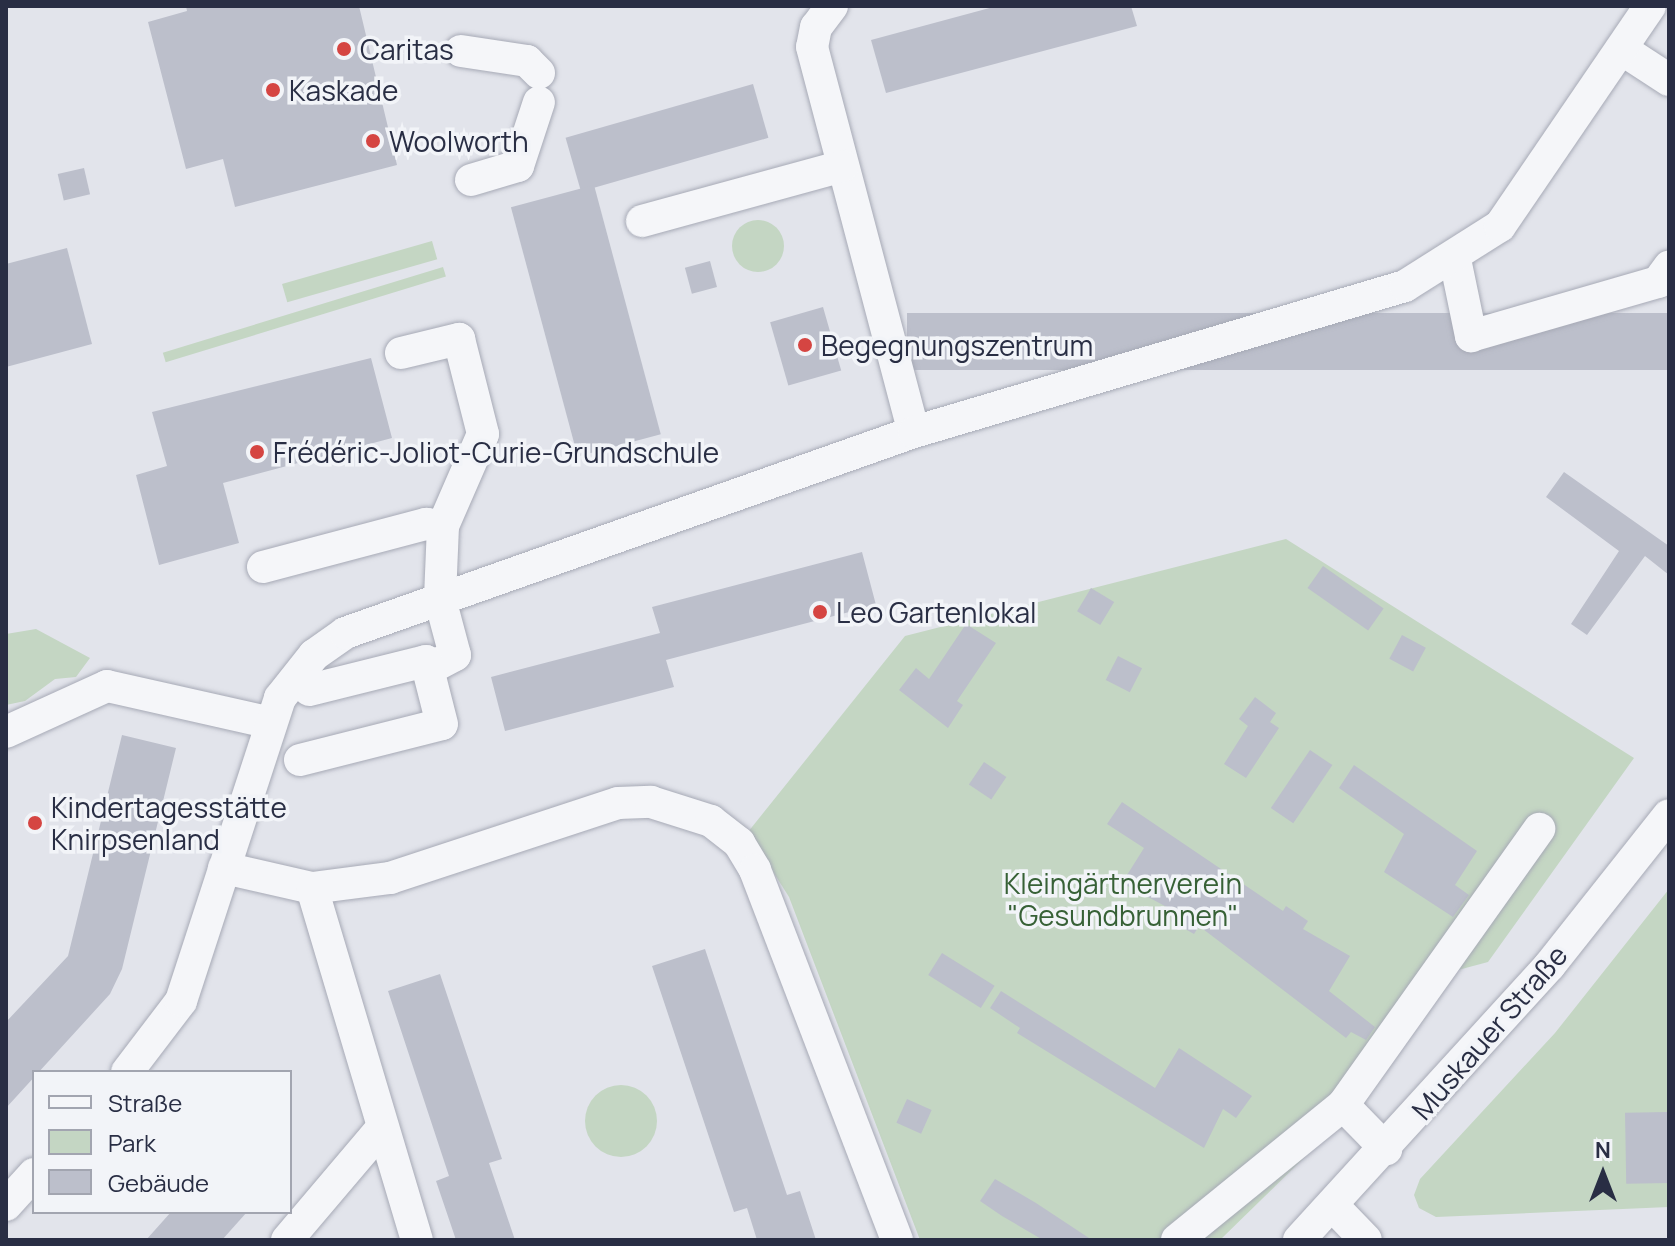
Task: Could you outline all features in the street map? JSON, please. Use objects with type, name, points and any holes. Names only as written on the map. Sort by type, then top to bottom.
[{"type":"street","points":[[832,6],[816,27],[812,47],[914,432]]},
{"type":"street","points":[[129,1070],[181,1001],[271,723],[296,670],[345,633],[914,432],[1405,286],[1455,259],[1500,226],[1623,50],[1650,6]]},
{"type":"street","points":[[1623,50],[1669,80]]},
{"type":"street","points":[[461,51],[527,61],[539,87],[518,166],[471,180]]},
{"type":"street","points":[[642,221],[843,166]]},
{"type":"street","points":[[1455,259],[1471,336],[1658,282],[1669,267]]},
{"type":"street","points":[[401,353],[459,339],[479,405],[483,434],[443,526],[440,599],[455,655],[429,669]]},
{"type":"street","points":[[263,567],[426,524],[443,526]]},
{"type":"street","points":[[300,760],[442,724],[426,661],[310,690]]},
{"type":"street","points":[[6,732],[107,686],[271,723]]},
{"type":"street","points":[[224,868],[312,888],[390,878],[618,803],[651,802],[711,821],[739,843],[755,870],[897,1240]]},
{"type":"street","name":"Muskauer Straße","points":[[1299,1240],[1386,1149],[1550,965],[1669,815]]},
{"type":"street","points":[[1177,1240],[1343,1105],[1539,829]]},
{"type":"street","points":[[312,888],[417,1240]]},
{"type":"street","points":[[1343,1105],[1386,1149]]},
{"type":"street","points":[[287,1240],[382,1128]]},
{"type":"street","points":[[6,1205],[32,1176]]},
{"type":"street","points":[[1333,1206],[1366,1240]]},
{"type":"green space","points":[[758,220],[777,227],[784,246],[777,265],[758,272],[739,265],[732,246],[739,227]]},
{"type":"green space","points":[[432,241],[437,259],[287,302],[282,284]]},
{"type":"green space","points":[[443,267],[446,277],[166,362],[163,353]]},
{"type":"green space","name":"Kleingärtnerverein \"Gesundbrunnen\"","points":[[1286,539],[1634,758],[1488,962],[1458,970],[1308,1154],[1220,1240],[920,1240],[789,897],[748,832],[905,636]]},
{"type":"green space","points":[[36,629],[90,658],[76,677],[55,679],[25,701],[6,705],[6,634]]},
{"type":"green space","points":[[1669,889],[1669,1207],[1436,1217],[1419,1208],[1414,1195],[1420,1179],[1555,1033]]},
{"type":"green space","points":[[621,1085],[641,1091],[651,1101],[657,1121],[651,1141],[641,1151],[621,1157],[601,1151],[591,1141],[585,1121],[591,1101],[601,1091]]},
{"type":"building","name":"Kaskade","points":[[186,6],[359,6],[397,165],[235,207],[223,159],[186,169],[148,22],[187,11]]},
{"type":"building","points":[[997,6],[1131,6],[1137,26],[886,93],[871,40]]},
{"type":"building","points":[[753,84],[768,138],[581,192],[566,138]]},
{"type":"building","points":[[84,168],[90,194],[64,200],[58,174]]},
{"type":"building","points":[[594,185],[661,434],[578,456],[511,207]]},
{"type":"building","points":[[67,248],[92,344],[6,367],[6,264]]},
{"type":"building","points":[[710,261],[717,287],[692,294],[685,268]]},
{"type":"building","name":"Begegnungszentrum","points":[[823,307],[841,370],[788,386],[770,322]]},
{"type":"building","points":[[907,313],[1669,313],[1669,370],[907,370]]},
{"type":"building","points":[[371,358],[392,438],[223,483],[239,543],[159,565],[136,475],[167,466],[152,412]]},
{"type":"building","points":[[1564,472],[1669,546],[1669,575],[1645,556],[1587,635],[1571,624],[1619,551],[1546,497]]},
{"type":"building","points":[[862,552],[876,605],[666,660],[674,687],[505,731],[491,677],[660,633],[652,607]]},
{"type":"building","points":[[1323,566],[1384,608],[1368,631],[1308,588]]},
{"type":"building","points":[[1091,588],[1114,602],[1100,625],[1077,611]]},
{"type":"building","points":[[966,624],[996,643],[957,701],[963,705],[948,728],[899,690],[916,668],[929,679]]},
{"type":"building","points":[[1402,635],[1426,648],[1413,672],[1389,659]]},
{"type":"building","points":[[1118,656],[1142,668],[1130,692],[1106,680]]},
{"type":"building","points":[[1255,697],[1276,713],[1270,722],[1279,728],[1246,778],[1224,764],[1248,726],[1239,719]]},
{"type":"building","points":[[122,735],[176,748],[122,969],[110,994],[41,1070],[32,1070],[32,1080],[6,1108],[6,1022],[68,956]]},
{"type":"building","points":[[1310,750],[1332,765],[1293,823],[1271,808]]},
{"type":"building","points":[[984,762],[1006,777],[991,799],[969,784]]},
{"type":"building","points":[[1354,765],[1477,851],[1455,885],[1469,895],[1453,917],[1384,872],[1404,834],[1339,788]]},
{"type":"building","points":[[1122,802],[1283,911],[1286,906],[1308,921],[1303,929],[1350,956],[1329,991],[1375,1027],[1366,1040],[1351,1032],[1346,1038],[1199,926],[1194,934],[1171,921],[1176,912],[1122,883],[1144,848],[1107,824]]},
{"type":"building","points":[[705,949],[787,1195],[800,1191],[816,1240],[757,1240],[747,1208],[734,1212],[652,966]]},
{"type":"building","points":[[942,953],[995,986],[981,1008],[928,975]]},
{"type":"building","points":[[440,974],[502,1159],[489,1163],[515,1240],[456,1240],[436,1181],[449,1176],[388,991]]},
{"type":"building","points":[[1001,991],[1155,1088],[1179,1048],[1252,1096],[1236,1118],[1223,1109],[1204,1148],[1017,1033],[1020,1028],[990,1008]]},
{"type":"building","points":[[907,1099],[932,1110],[921,1134],[896,1123]]},
{"type":"building","points":[[1668,1112],[1669,1183],[1626,1184],[1625,1113]]},
{"type":"building","points":[[995,1179],[1092,1240],[1043,1240],[1002,1216],[980,1201]]},
{"type":"building","points":[[169,1214],[245,1214],[222,1240],[146,1240]]},
{"type":"place","name":"Caritas","points":[[344,49]]},
{"type":"place","name":"Kaskade","points":[[273,90]]},
{"type":"place","name":"Woolworth","points":[[373,141]]},
{"type":"place","name":"Begegnungszentrum","points":[[805,345]]},
{"type":"place","name":"Frédéric-Joliot-Curie-Grundschule","points":[[257,452]]},
{"type":"place","name":"Leo Gartenlokal","points":[[820,612]]},
{"type":"place","name":"Kindertagesstätte Knirpsenland","points":[[35,823]]}]
